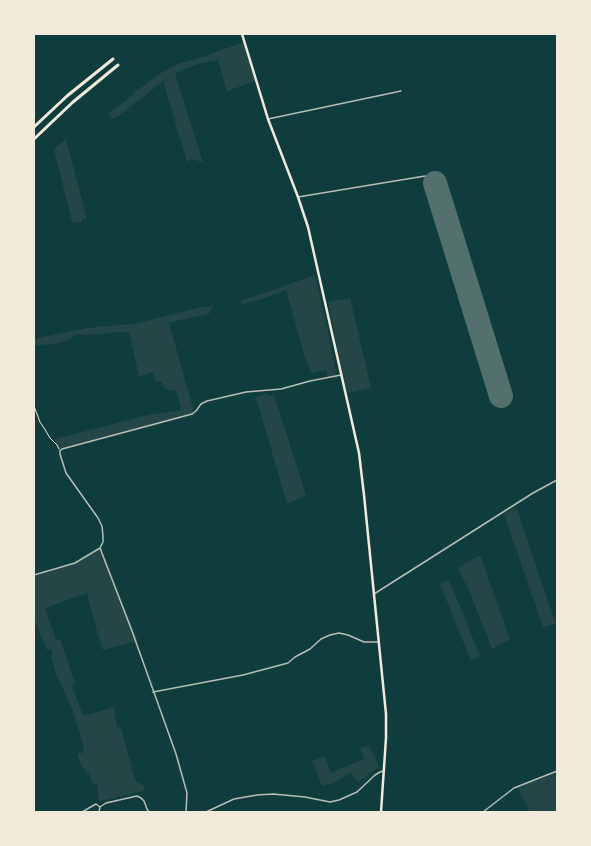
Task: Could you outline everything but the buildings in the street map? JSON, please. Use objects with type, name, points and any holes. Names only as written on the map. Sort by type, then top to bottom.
[{"type":"highway","points":[[34,127],[67,96],[113,59]]},
{"type":"highway","points":[[34,139],[72,102],[118,65]]},
{"type":"main road","points":[[242,34],[268,119],[308,227],[355,433],[362,473],[386,714],[386,738],[381,812]]},
{"type":"street","points":[[268,119],[401,91]]},
{"type":"street","points":[[298,197],[425,176]]},
{"type":"street","points":[[34,575],[75,563],[100,548],[103,542],[100,522],[66,472],[61,457],[60,451],[62,449],[192,414],[201,404],[207,401],[246,392],[281,388],[341,375]]},
{"type":"street","points":[[374,594],[533,493],[557,480]]},
{"type":"street","points":[[100,548],[132,631],[176,754],[187,793],[186,812]]},
{"type":"street","points":[[153,692],[243,675],[288,663],[295,657],[310,650],[320,639],[330,634],[339,633],[364,642],[378,642]]},
{"type":"street","points":[[206,812],[234,799],[257,794],[305,796],[330,802],[339,800],[357,792],[375,775],[384,771]]},
{"type":"street","points":[[483,812],[514,788],[557,771]]},
{"type":"street","points":[[99,812],[100,807],[106,803],[137,796],[144,801],[149,812]]},
{"type":"street","points":[[82,812],[96,804],[100,807]]},
{"type":"path","points":[[34,406],[40,422],[60,451]]},
{"type":"shaded area","points":[[244,42],[256,81],[227,91],[218,60],[201,63],[175,74],[203,162],[191,159],[187,162],[163,81],[114,119],[111,118],[108,113],[126,101],[135,92],[161,73],[178,64]]},
{"type":"shaded area","points":[[66,139],[87,219],[82,219],[82,222],[72,222],[54,149]]},
{"type":"shaded area","points":[[315,275],[337,378],[328,378],[326,370],[311,373],[286,290],[265,298],[242,304],[241,301]]},
{"type":"shaded area","points":[[350,298],[371,388],[348,393],[342,374],[328,302]]},
{"type":"shaded area","points":[[214,306],[210,310],[210,313],[205,315],[169,323],[195,415],[58,451],[55,439],[148,415],[181,410],[177,391],[165,389],[162,381],[156,382],[153,372],[139,376],[129,332],[114,332],[98,335],[79,334],[58,343],[34,346],[34,339],[87,328],[134,324],[202,307]]},
{"type":"shaded area","points":[[267,393],[268,396],[274,395],[306,495],[287,504],[256,397]]},
{"type":"shaded area","points":[[516,507],[556,624],[543,627],[504,514]]},
{"type":"shaded area","points":[[101,548],[138,641],[103,650],[87,593],[45,608],[56,640],[60,639],[75,684],[72,685],[83,716],[114,707],[117,727],[121,727],[135,780],[143,785],[145,791],[99,801],[97,784],[93,785],[89,774],[83,768],[78,757],[78,753],[83,753],[84,747],[72,708],[56,674],[51,656],[52,649],[47,650],[34,619],[34,576],[69,566]]},
{"type":"shaded area","points":[[480,555],[510,639],[492,649],[470,593],[458,568]]},
{"type":"shaded area","points":[[449,580],[480,656],[471,661],[440,584]]},
{"type":"shaded area","points":[[369,746],[379,767],[358,782],[350,773],[332,784],[322,786],[312,761],[324,756],[331,773],[364,759],[360,748]]},
{"type":"shaded area","points":[[554,772],[557,781],[557,812],[530,812],[517,787]]},
{"type":"runway","points":[[435,183],[501,396]]}]
